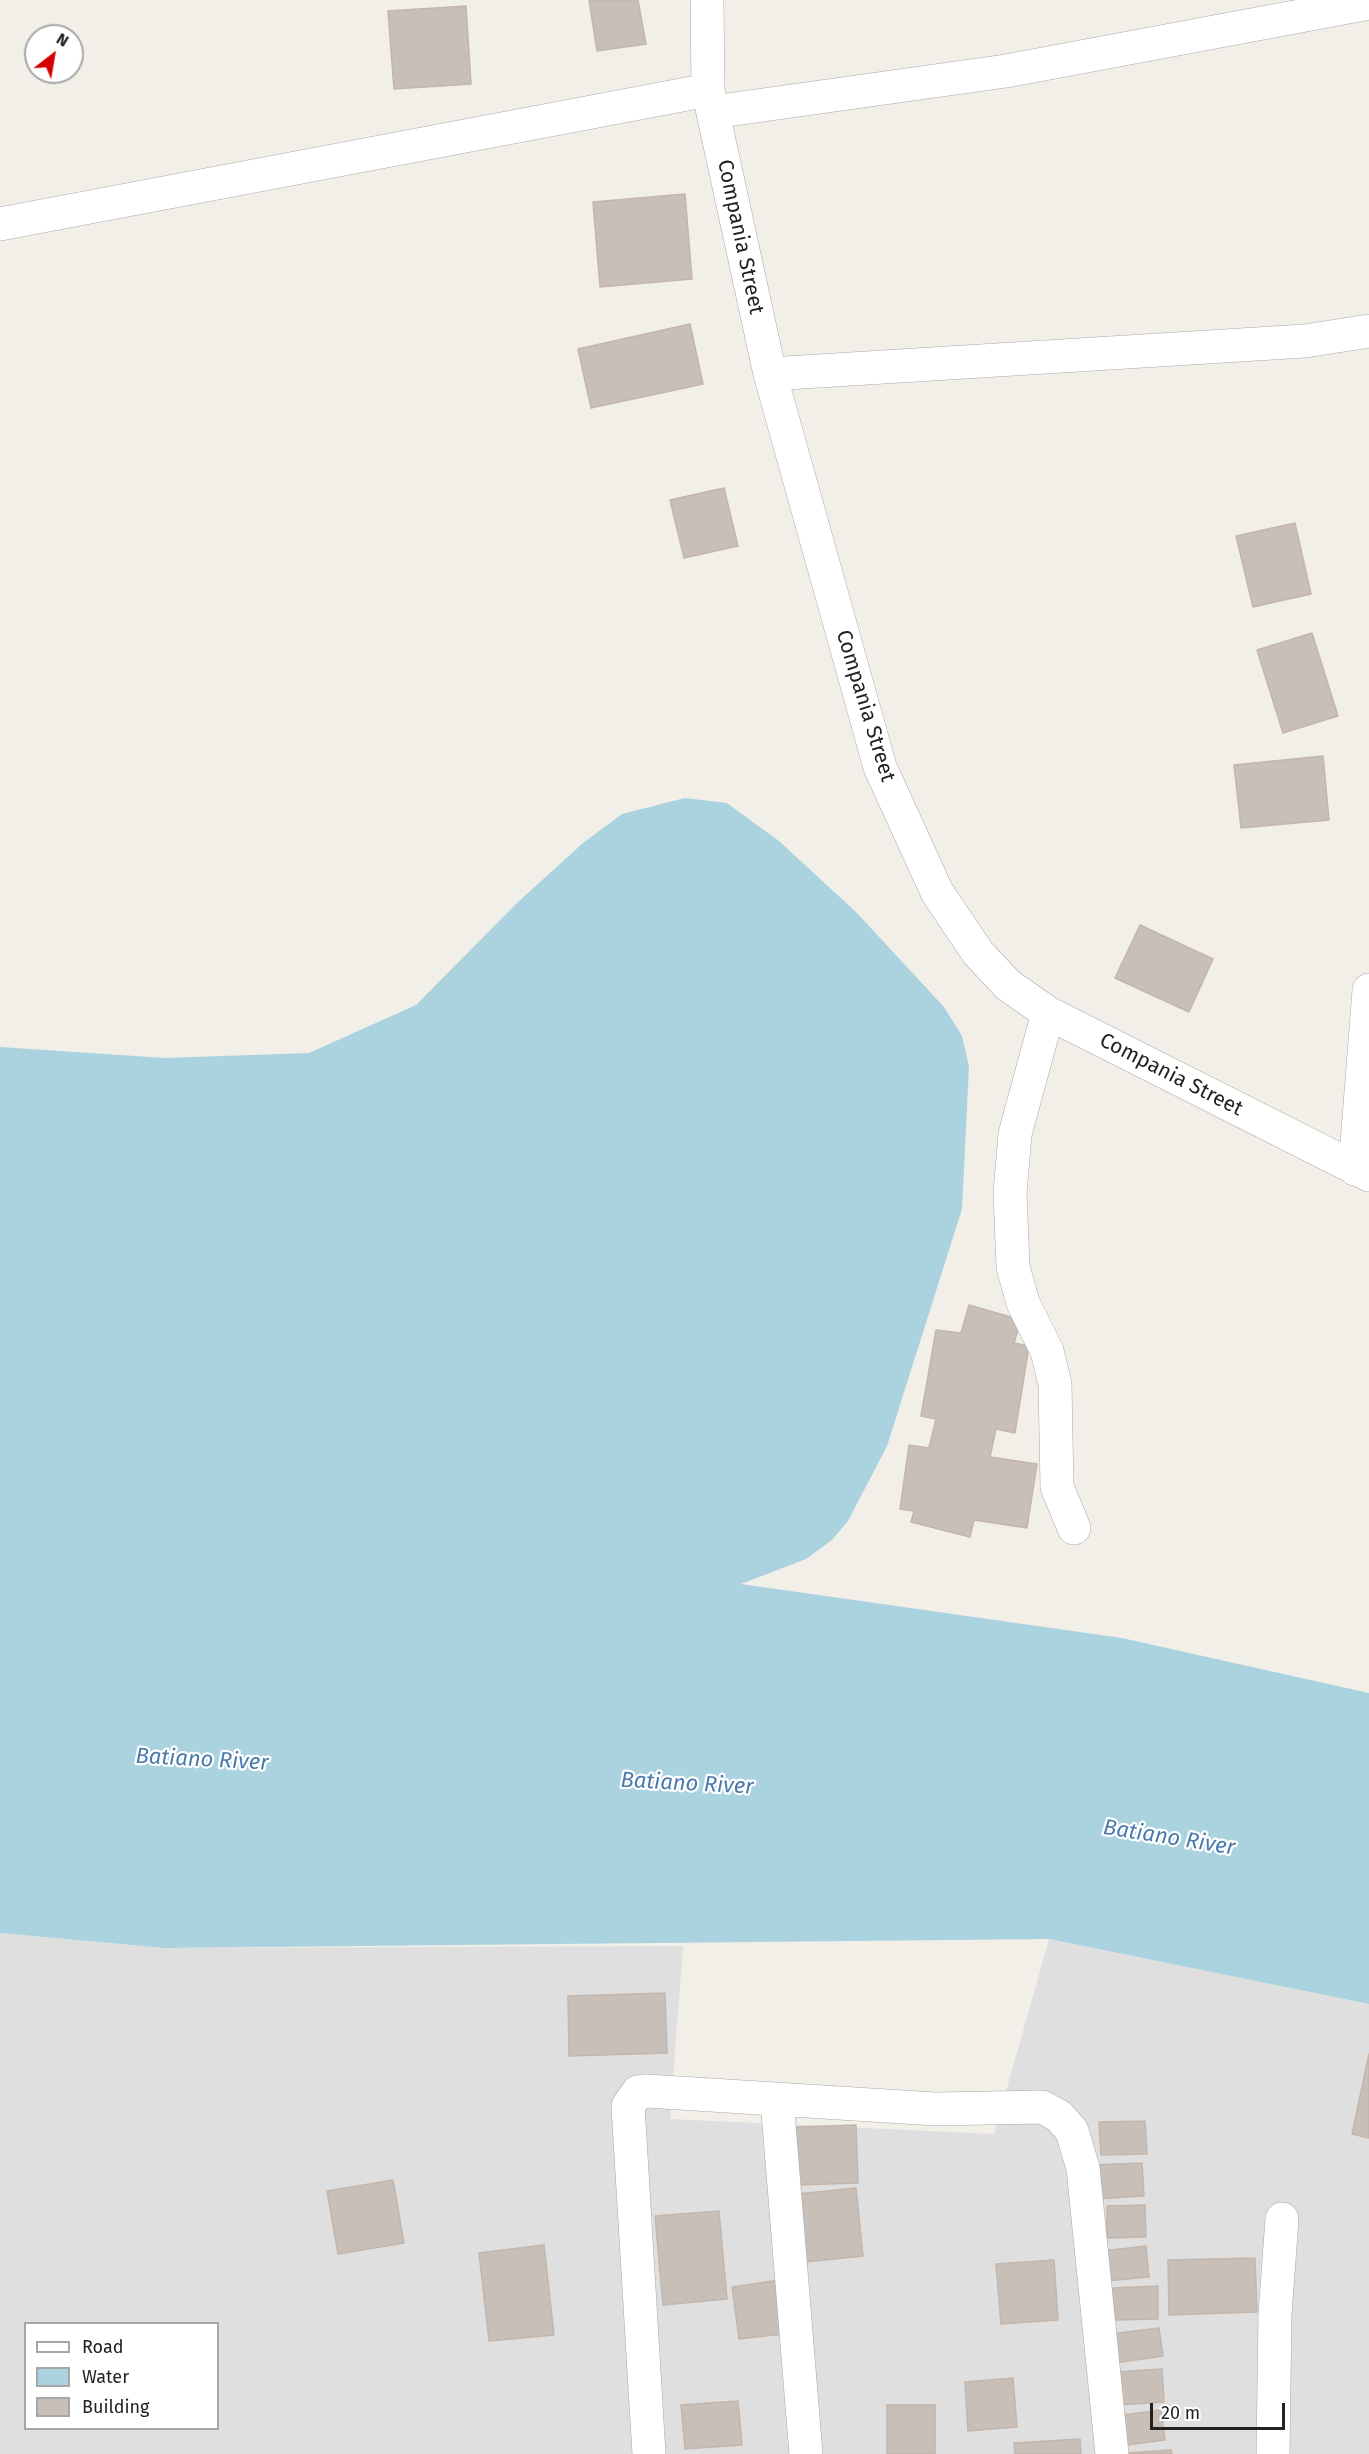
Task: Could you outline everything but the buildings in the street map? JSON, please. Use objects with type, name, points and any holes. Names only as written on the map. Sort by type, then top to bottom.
[{"type":"street","name":"Compania Street","points":[[707,0],[710,101],[770,374],[880,768],[937,892],[978,953],[1008,985],[1048,1013],[1362,1172]]},
{"type":"street","points":[[0,224],[710,101],[1006,71],[1364,4],[1369,0]]},
{"type":"street","points":[[770,374],[1305,341],[1369,331]]},
{"type":"street","points":[[1362,1172],[1369,990]]},
{"type":"street","points":[[1048,1013],[1015,1134],[1010,1192],[1013,1267],[1023,1303],[1047,1351],[1055,1384],[1057,1487],[1074,1528]]},
{"type":"street","points":[[649,2454],[628,2106],[638,2092],[647,2091],[935,2109],[1042,2107],[1059,2116],[1072,2131],[1083,2168],[1112,2454]]},
{"type":"street","points":[[777,2100],[807,2454]]},
{"type":"street","points":[[1273,2454],[1275,2314],[1282,2219]]},
{"type":"shaded area","points":[[0,1933],[164,1948],[683,1946],[670,2119],[994,2134],[1049,1939],[1369,2004],[1369,2454],[0,2454]]},
{"type":"water","name":"Batiano River","points":[[685,798],[727,803],[779,841],[856,912],[944,1007],[962,1036],[969,1067],[962,1209],[887,1446],[848,1521],[832,1540],[806,1559],[741,1584],[1122,1638],[1369,1693],[1369,2004],[1049,1939],[164,1948],[0,1933],[0,1047],[165,1058],[309,1053],[416,1005],[518,902],[583,843],[622,814]]}]
